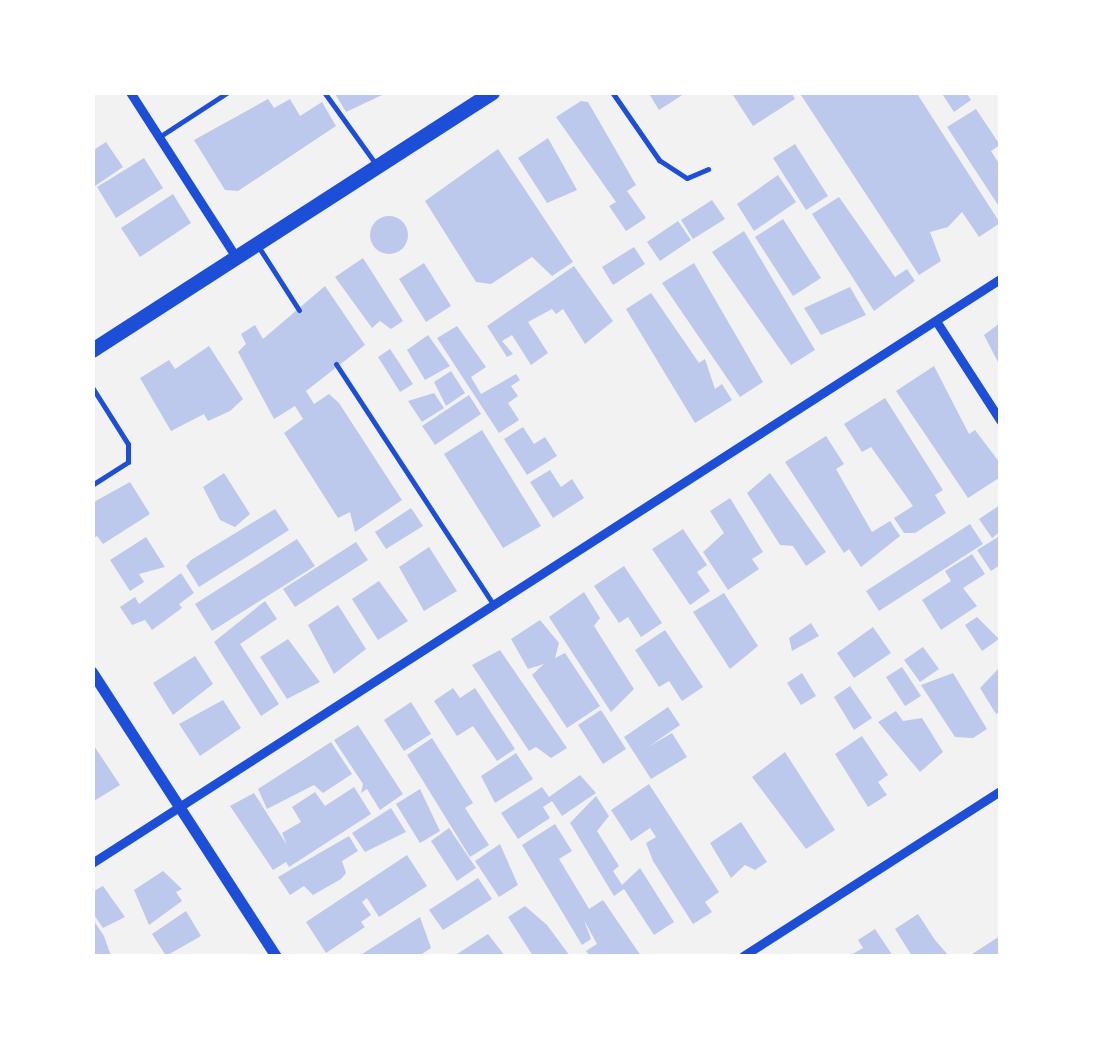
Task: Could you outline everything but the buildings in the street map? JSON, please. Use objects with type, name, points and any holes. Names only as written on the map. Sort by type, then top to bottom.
[{"type":"main road","points":[[92,350],[492,92]]},
{"type":"street","points":[[130,92],[236,257]]},
{"type":"street","points":[[92,862],[1000,279]]},
{"type":"street","points":[[936,321],[1000,420]]},
{"type":"street","points":[[92,672],[276,956]]},
{"type":"street","points":[[743,956],[1000,791]]},
{"type":"lane","points":[[159,136],[228,92]]},
{"type":"lane","points":[[324,92],[377,166]]},
{"type":"lane","points":[[612,92],[659,160],[687,178],[708,169]]},
{"type":"lane","points":[[256,244],[299,310]]},
{"type":"lane","points":[[336,364],[494,605]]},
{"type":"lane","points":[[92,387],[128,444],[128,462],[92,485]]}]
